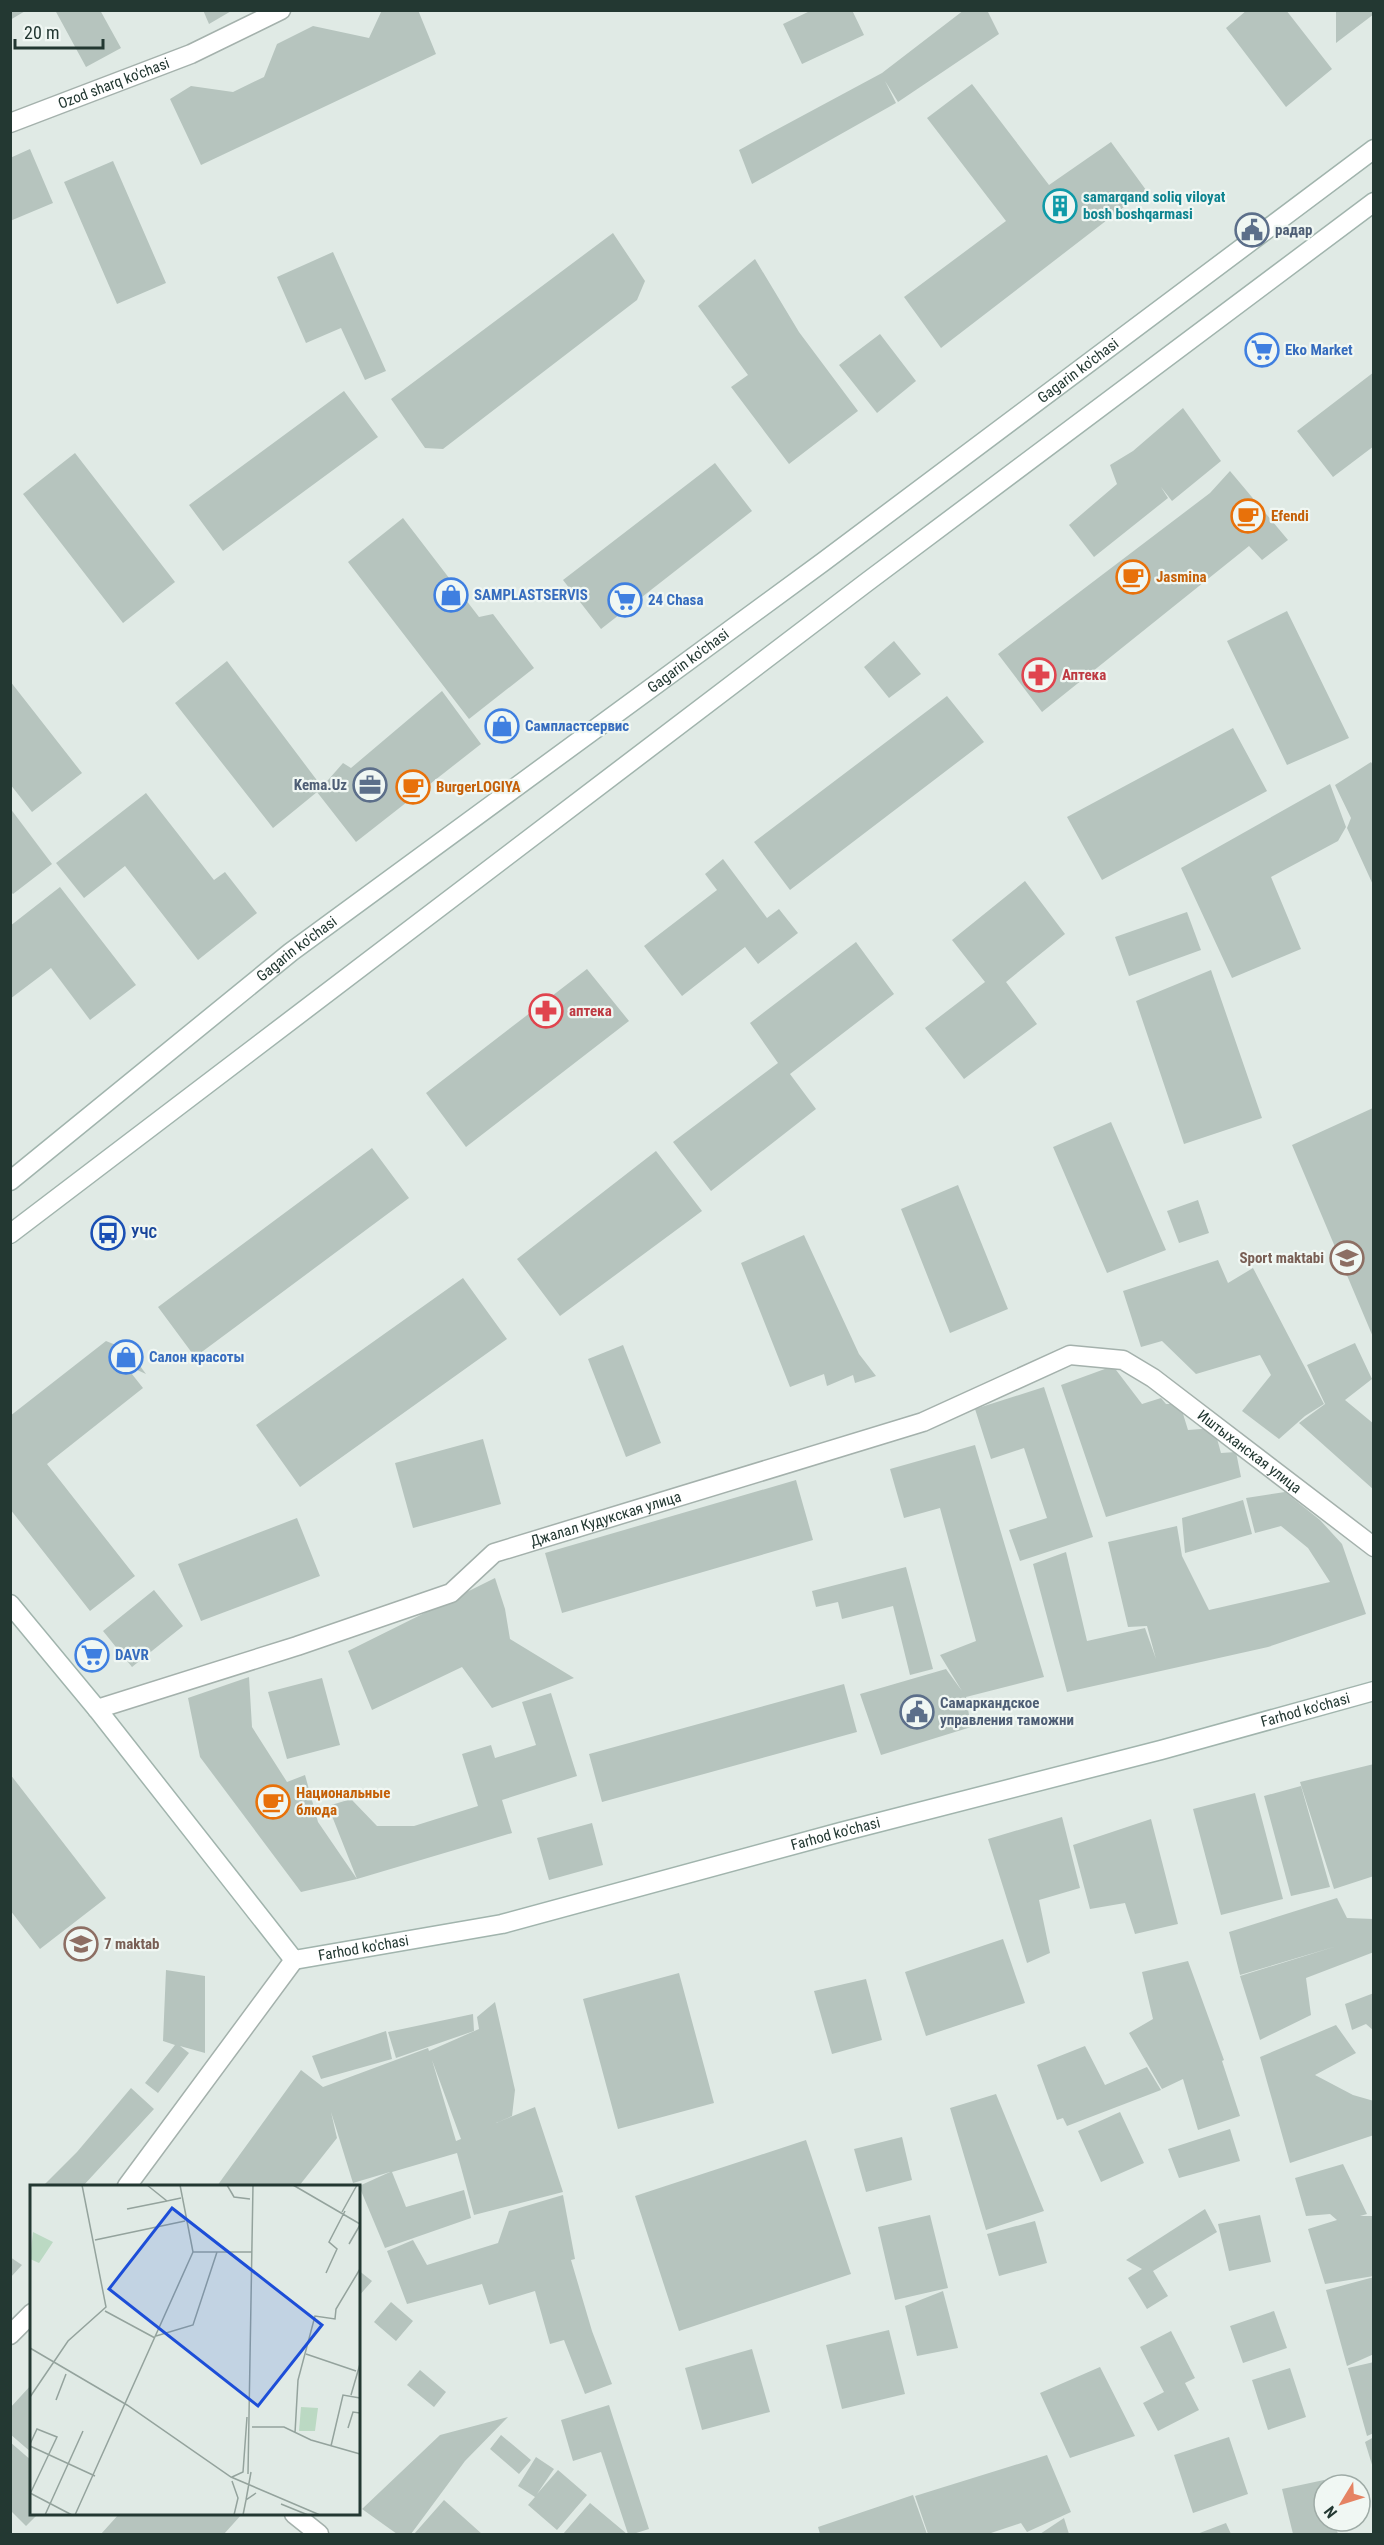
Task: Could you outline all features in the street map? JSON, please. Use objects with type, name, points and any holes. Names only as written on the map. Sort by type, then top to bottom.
[{"type":"street","name":"Ozod sharq ko'chasi","points":[[10,123],[191,54],[281,10]]},
{"type":"street","name":"Gagarin ko'chasi","points":[[10,1181],[291,952],[823,562],[1374,148]]},
{"type":"street","points":[[10,1234],[867,582],[1374,202]]},
{"type":"street","name":"Джалал Кудукская улица","points":[[97,1709],[297,1646],[451,1593],[494,1553],[923,1422],[1070,1355],[1123,1360]]},
{"type":"street","name":"Иштыханская улица","points":[[1123,1360],[1153,1378],[1374,1547]]},
{"type":"street","points":[[10,1604],[97,1709],[294,1960],[128,2185]]},
{"type":"street","name":"Farhod ko'chasi","points":[[294,1960],[502,1924],[853,1829],[1161,1750],[1374,1691]]},
{"type":"street","points":[[10,2335],[30,2315]]},
{"type":"street","points":[[295,2515],[319,2535]]},
{"type":"building","points":[[10,10],[27,10],[10,20]]},
{"type":"building","points":[[55,10],[100,10],[121,48],[86,67]]},
{"type":"building","points":[[203,10],[233,10],[209,24]]},
{"type":"building","points":[[382,10],[418,10],[436,54],[201,165],[170,99],[191,86],[233,92],[264,77],[277,44],[313,26],[369,38]]},
{"type":"building","points":[[812,10],[852,10],[864,35],[802,64],[783,24]]},
{"type":"building","points":[[964,10],[987,10],[999,34],[898,102],[885,81],[896,103],[752,184],[739,150],[882,73]]},
{"type":"building","points":[[1247,10],[1286,10],[1332,69],[1286,107],[1226,28]]},
{"type":"building","points":[[1336,10],[1374,10],[1374,14],[1336,43]]},
{"type":"building","name":"samarqand soliq viloyat bosh boshqarmasi","points":[[972,84],[1049,185],[1111,142],[1146,190],[941,348],[904,297],[1006,221],[927,118]]},
{"type":"building","points":[[30,149],[53,203],[10,221],[10,158]]},
{"type":"building","points":[[113,161],[166,283],[117,304],[64,182]]},
{"type":"building","points":[[613,233],[645,281],[637,300],[443,449],[425,448],[391,399]]},
{"type":"building","points":[[333,252],[386,371],[365,380],[341,328],[306,343],[277,277]]},
{"type":"building","points":[[755,259],[799,332],[858,411],[789,464],[731,387],[748,375],[698,306]]},
{"type":"building","points":[[880,334],[916,381],[877,413],[839,365]]},
{"type":"building","points":[[1374,372],[1374,446],[1333,477],[1297,431]]},
{"type":"building","points":[[344,391],[378,437],[223,551],[189,505]]},
{"type":"building","points":[[1183,408],[1221,461],[1172,501],[1161,487],[1168,498],[1094,557],[1069,525],[1117,484],[1110,465],[1133,451]]},
{"type":"building","points":[[75,453],[175,582],[123,623],[23,494]]},
{"type":"building","points":[[715,463],[752,511],[601,629],[563,580]]},
{"type":"building","points":[[1230,471],[1288,540],[1262,560],[1249,546],[1042,712],[998,654],[1210,493]]},
{"type":"building","points":[[403,518],[479,617],[493,614],[534,668],[469,719],[348,562]]},
{"type":"building","points":[[1287,611],[1349,738],[1287,765],[1227,641]]},
{"type":"building","points":[[894,641],[921,674],[889,698],[864,667]]},
{"type":"building","points":[[227,661],[322,787],[343,763],[351,768],[442,691],[481,744],[356,842],[317,792],[273,828],[175,703]]},
{"type":"building","points":[[10,681],[82,773],[32,812],[10,784]]},
{"type":"building","points":[[947,696],[984,742],[790,890],[754,842]]},
{"type":"building","points":[[1233,728],[1267,791],[1102,880],[1067,817]]},
{"type":"building","points":[[1371,762],[1374,767],[1374,887],[1347,828],[1351,818],[1335,785]]},
{"type":"building","points":[[1330,784],[1346,827],[1338,841],[1271,877],[1301,949],[1232,978],[1181,868]]},
{"type":"building","points":[[146,793],[214,880],[225,872],[257,913],[198,960],[125,866],[84,898],[56,863]]},
{"type":"building","points":[[10,808],[52,864],[13,894],[10,891]]},
{"type":"building","points":[[723,859],[767,918],[779,909],[798,933],[758,964],[745,947],[682,996],[644,946],[717,890],[705,874]]},
{"type":"building","points":[[1025,881],[1065,934],[1006,982],[1037,1024],[964,1079],[925,1028],[985,982],[952,940]]},
{"type":"building","points":[[60,887],[136,985],[90,1020],[51,968],[10,999],[10,926]]},
{"type":"building","points":[[1187,912],[1201,950],[1129,976],[1115,937]]},
{"type":"building","points":[[856,942],[894,994],[790,1074],[816,1109],[711,1191],[673,1142],[778,1063],[750,1023]]},
{"type":"building","points":[[587,969],[629,1021],[466,1147],[426,1093]]},
{"type":"building","points":[[1211,970],[1262,1118],[1184,1144],[1136,1001]]},
{"type":"building","points":[[1374,1109],[1373,1337],[1292,1145]]},
{"type":"building","points":[[1111,1122],[1166,1250],[1107,1273],[1053,1147]]},
{"type":"building","points":[[372,1148],[409,1198],[195,1357],[158,1307]]},
{"type":"building","points":[[656,1151],[702,1211],[560,1316],[517,1259]]},
{"type":"building","points":[[958,1185],[1008,1309],[950,1333],[901,1209]]},
{"type":"building","points":[[1198,1200],[1209,1233],[1179,1243],[1167,1211]]},
{"type":"building","points":[[804,1235],[859,1354],[876,1376],[855,1383],[853,1375],[827,1386],[824,1374],[790,1387],[741,1263]]},
{"type":"building","points":[[1218,1260],[1228,1283],[1253,1268],[1324,1404],[1305,1416],[1279,1439],[1242,1411],[1271,1375],[1260,1355],[1196,1374],[1162,1341],[1141,1347],[1123,1291]]},
{"type":"building","points":[[463,1278],[507,1339],[300,1487],[256,1425]]},
{"type":"building","points":[[106,1341],[128,1350],[146,1374],[124,1364],[143,1388],[47,1464],[135,1576],[90,1611],[10,1509],[10,1416]]},
{"type":"building","points":[[1355,1343],[1372,1379],[1345,1400],[1374,1424],[1374,1490],[1299,1423],[1325,1404],[1307,1365]]},
{"type":"building","points":[[623,1345],[661,1443],[626,1457],[588,1359]]},
{"type":"building","points":[[1113,1366],[1142,1404],[1161,1398],[1166,1404],[1180,1404],[1188,1430],[1214,1428],[1221,1453],[1236,1452],[1241,1477],[1106,1517],[1061,1385]]},
{"type":"building","points":[[1044,1387],[1093,1537],[1020,1561],[1009,1530],[1047,1518],[1024,1448],[991,1459],[975,1409]]},
{"type":"building","points":[[483,1439],[501,1504],[413,1528],[395,1463]]},
{"type":"building","points":[[975,1445],[1044,1677],[966,1697],[971,1727],[881,1755],[860,1694],[946,1669],[962,1691],[940,1655],[976,1641],[940,1508],[904,1518],[890,1469]]},
{"type":"building","points":[[796,1480],[813,1540],[562,1613],[545,1553]]},
{"type":"building","points":[[1285,1492],[1320,1520],[1342,1544],[1366,1614],[1268,1647],[1067,1692],[1033,1564],[1066,1552],[1087,1641],[1145,1628],[1156,1659],[1147,1626],[1128,1627],[1108,1542],[1177,1526],[1182,1556],[1209,1610],[1330,1582],[1308,1548],[1281,1526],[1255,1533],[1246,1498]]},
{"type":"building","points":[[1243,1500],[1252,1534],[1185,1553],[1182,1518]]},
{"type":"building","points":[[297,1518],[320,1576],[201,1621],[178,1564]]},
{"type":"building","points":[[906,1567],[933,1669],[910,1675],[893,1606],[842,1619],[838,1602],[816,1607],[812,1591]]},
{"type":"building","points":[[495,1578],[505,1609],[510,1639],[574,1678],[492,1708],[462,1667],[372,1710],[348,1651]]},
{"type":"building","points":[[154,1590],[183,1626],[132,1667],[103,1631]]},
{"type":"building","points":[[249,1677],[252,1727],[287,1782],[305,1775],[318,1822],[357,1879],[301,1892],[200,1757],[188,1698]]},
{"type":"building","points":[[322,1678],[340,1745],[287,1759],[268,1692]]},
{"type":"building","points":[[844,1684],[857,1732],[602,1802],[589,1754]]},
{"type":"building","points":[[551,1693],[577,1776],[502,1800],[512,1833],[357,1879],[328,1806],[351,1799],[377,1826],[414,1826],[478,1806],[462,1754],[491,1745],[495,1758],[536,1745],[522,1702]]},
{"type":"building","points":[[1374,1764],[1374,1876],[1334,1889],[1300,1782]]},
{"type":"building","points":[[10,1774],[106,1898],[40,1949],[10,1910]]},
{"type":"building","points":[[1301,1786],[1330,1887],[1291,1896],[1264,1796]]},
{"type":"building","points":[[1255,1793],[1283,1899],[1221,1915],[1193,1809]]},
{"type":"building","points":[[1062,1817],[1080,1888],[1039,1900],[1050,1953],[1027,1963],[988,1839]]},
{"type":"building","points":[[1151,1819],[1178,1924],[1135,1934],[1125,1903],[1090,1909],[1073,1845]]},
{"type":"building","points":[[592,1823],[603,1865],[549,1880],[537,1838]]},
{"type":"building","points":[[1337,1898],[1347,1918],[1374,1919],[1374,1952],[1306,1978],[1311,2015],[1260,2040],[1240,1976],[1337,1946],[1240,1975],[1229,1932]]},
{"type":"building","points":[[1003,1939],[1025,2003],[926,2036],[905,1972]]},
{"type":"building","points":[[1188,1961],[1224,2060],[1222,2061],[1240,2116],[1198,2130],[1183,2079],[1162,2089],[1129,2033],[1153,2019],[1142,1972]]},
{"type":"building","points":[[166,1970],[205,1976],[205,2053],[180,2046],[189,2053],[158,2093],[145,2083],[175,2045],[163,2041]]},
{"type":"building","points":[[679,1973],[714,2103],[618,2129],[583,1999]]},
{"type":"building","points":[[866,1979],[882,2040],[832,2054],[814,1991]]},
{"type":"building","points":[[1374,1993],[1374,2031],[1366,2024],[1352,2030],[1345,2004]]},
{"type":"building","points":[[495,2002],[515,2090],[512,2116],[496,2123],[535,2107],[563,2192],[474,2215],[457,2153],[392,2172],[406,2207],[464,2190],[471,2218],[385,2248],[360,2186],[390,2172],[353,2183],[331,2112],[337,2138],[300,2185],[218,2185],[301,2070],[323,2087],[428,2048],[429,2051],[479,2029],[477,2017]],"holes":[[[432,2060],[461,2139],[456,2141]]]},
{"type":"building","points":[[473,2014],[474,2031],[396,2058],[388,2032]]},
{"type":"building","points":[[1336,2025],[1356,2053],[1315,2075],[1353,2095],[1374,2101],[1374,2135],[1290,2163],[1260,2057]]},
{"type":"building","points":[[386,2031],[392,2059],[321,2079],[312,2056]]},
{"type":"building","points":[[1085,2046],[1105,2085],[1147,2067],[1161,2090],[1067,2126],[1063,2118],[1057,2120],[1037,2065]]},
{"type":"building","points":[[131,2088],[154,2109],[84,2185],[44,2185],[77,2152]]},
{"type":"building","points":[[996,2094],[1044,2211],[986,2230],[950,2108]]},
{"type":"building","points":[[1120,2112],[1144,2163],[1101,2182],[1078,2131]]},
{"type":"building","points":[[1230,2129],[1240,2161],[1179,2178],[1168,2149]]},
{"type":"building","points":[[902,2137],[912,2180],[866,2192],[854,2149]]},
{"type":"building","points":[[806,2140],[851,2274],[679,2331],[635,2196]]},
{"type":"building","points":[[1343,2164],[1367,2214],[1360,2216],[1373,2216],[1374,2276],[1325,2284],[1308,2229],[1337,2220],[1330,2214],[1306,2216],[1295,2178]]},
{"type":"building","points":[[563,2195],[575,2259],[571,2260],[592,2331],[612,2384],[585,2394],[564,2340],[550,2344],[535,2291],[489,2305],[482,2284],[407,2304],[387,2251],[413,2240],[427,2265],[498,2243],[509,2211]]},
{"type":"building","points":[[1205,2209],[1217,2232],[1153,2271],[1168,2296],[1147,2309],[1128,2278],[1142,2269],[1126,2260]]},
{"type":"building","points":[[930,2215],[948,2288],[895,2300],[878,2227]]},
{"type":"building","points":[[1260,2215],[1271,2262],[1229,2271],[1218,2224]]},
{"type":"building","points":[[1035,2221],[1047,2263],[999,2276],[987,2234]]},
{"type":"building","points":[[10,2257],[22,2265],[10,2278]]},
{"type":"building","points":[[360,2272],[372,2281],[360,2295]]},
{"type":"building","points":[[1374,2277],[1374,2354],[1347,2366],[1326,2290]]},
{"type":"building","points":[[943,2291],[958,2348],[917,2356],[905,2306]]},
{"type":"building","points":[[391,2302],[413,2321],[396,2341],[374,2322]]},
{"type":"building","points":[[1274,2311],[1287,2348],[1243,2363],[1230,2326]]},
{"type":"building","points":[[889,2330],[905,2394],[842,2409],[826,2345]]},
{"type":"building","points":[[1171,2331],[1195,2378],[1185,2383],[1199,2410],[1158,2431],[1143,2403],[1164,2392],[1140,2347]]},
{"type":"building","points":[[752,2349],[770,2412],[702,2430],[685,2368]]},
{"type":"building","points":[[1374,2362],[1374,2433],[1367,2436],[1348,2368]]},
{"type":"building","points":[[1100,2367],[1135,2436],[1070,2458],[1040,2393]]},
{"type":"building","points":[[1290,2368],[1306,2417],[1268,2430],[1252,2380]]},
{"type":"building","points":[[420,2370],[446,2392],[434,2407],[407,2385]]},
{"type":"building","points":[[30,2386],[30,2451],[10,2434],[10,2408]]},
{"type":"building","points":[[609,2405],[649,2529],[633,2534],[628,2534],[601,2452],[573,2461],[561,2420]]},
{"type":"building","points":[[508,2417],[465,2461],[411,2534],[397,2534],[362,2509],[440,2435]]},
{"type":"building","points":[[501,2435],[531,2460],[519,2474],[490,2449]]},
{"type":"building","points":[[1229,2437],[1248,2494],[1193,2513],[1174,2455]]},
{"type":"building","points":[[1374,2437],[1374,2468],[1373,2468],[1365,2442]]},
{"type":"building","points":[[10,2442],[30,2459],[30,2515],[37,2515],[26,2526],[10,2510]]},
{"type":"building","points":[[1047,2455],[1071,2512],[1027,2532],[1021,2523],[988,2534],[928,2534],[915,2496]]},
{"type":"building","points":[[536,2457],[554,2469],[537,2494],[558,2470],[587,2495],[557,2530],[528,2505],[535,2497],[518,2486]]},
{"type":"building","points":[[1312,2483],[1312,2533],[1338,2534],[1293,2534],[1282,2489]]},
{"type":"building","points":[[913,2495],[927,2534],[820,2534],[818,2527]]},
{"type":"building","points":[[444,2500],[482,2534],[414,2534]]},
{"type":"building","points":[[590,2503],[627,2534],[563,2534]]},
{"type":"building","points":[[118,2515],[241,2515],[224,2534],[101,2534]]},
{"type":"building","points":[[1064,2518],[1069,2534],[1040,2534]]},
{"type":"building","points":[[1226,2523],[1231,2534],[1197,2534]]},
{"type":"place","name":"samarqand soliq viloyat bosh boshqarmasi","points":[[1060,206]]},
{"type":"place","name":"радар","points":[[1252,230]]},
{"type":"place","name":"Eko Market","points":[[1262,350]]},
{"type":"place","name":"Efendi","points":[[1248,516]]},
{"type":"place","name":"Jasmina","points":[[1133,577]]},
{"type":"place","name":"SAMPLASTSERVIS","points":[[451,595]]},
{"type":"place","name":"24 Chasa","points":[[625,600]]},
{"type":"place","name":"Аптека","points":[[1039,675]]},
{"type":"place","name":"Сампластсервис","points":[[502,726]]},
{"type":"place","name":"Kema.Uz","points":[[370,785]]},
{"type":"place","name":"BurgerLOGIYA","points":[[413,787]]},
{"type":"place","name":"аптека","points":[[546,1011]]},
{"type":"place","name":"УЧС","points":[[108,1233]]},
{"type":"place","name":"Sport maktabi","points":[[1347,1258]]},
{"type":"place","name":"Салон красоты","points":[[126,1357]]},
{"type":"place","name":"DAVR","points":[[92,1655]]},
{"type":"place","name":"Самаркандское управления таможни","points":[[917,1712]]},
{"type":"place","name":"Национальные блюда","points":[[273,1802]]},
{"type":"place","name":"7 maktab","points":[[81,1944]]}]
